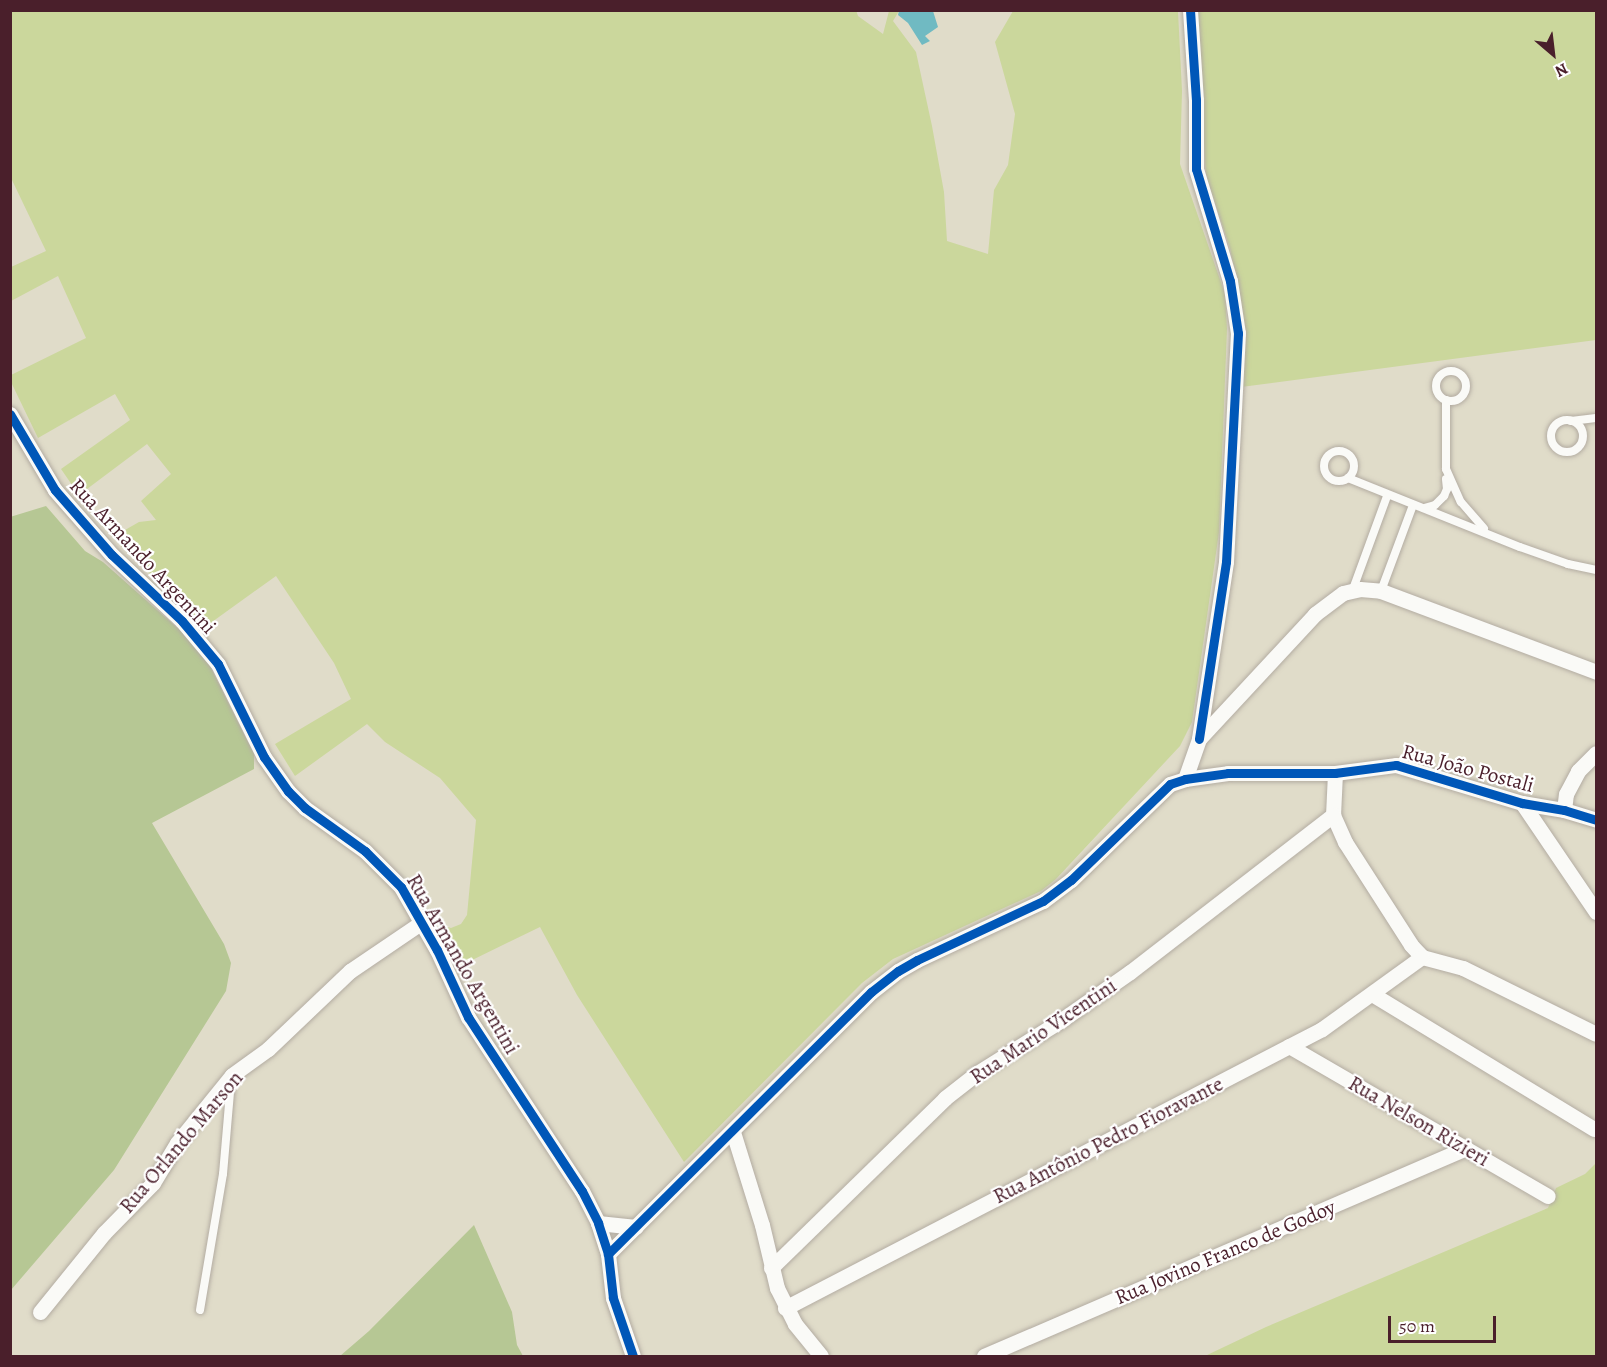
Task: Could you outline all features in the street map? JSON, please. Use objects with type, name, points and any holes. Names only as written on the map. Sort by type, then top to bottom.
[{"type":"street","points":[[608,1254],[871,992],[898,971],[1043,901],[1071,880],[1170,784],[1185,779],[1199,739],[1229,532],[1238,333],[1230,281],[1196,169],[1196,100],[1190,10]]},
{"type":"street","name":"Rua Armando Argentini","points":[[10,414],[55,490],[112,555],[182,621],[218,664],[264,757],[282,783],[305,808],[365,850],[386,869],[401,887],[422,922],[468,1017],[576,1182],[597,1223],[608,1254],[613,1298],[633,1356]]},
{"type":"street","points":[[1199,739],[1315,614],[1328,602],[1353,591],[1381,591],[1596,672]]},
{"type":"street","points":[[1564,810],[1566,794],[1578,771],[1596,753]]},
{"type":"street","name":"Rua João Postali","points":[[1185,779],[1228,773],[1335,773],[1396,765],[1522,803],[1564,810],[1596,820]]},
{"type":"street","points":[[1335,773],[1333,815],[1344,842],[1411,945],[1422,957],[1463,968],[1596,1034]]},
{"type":"street","points":[[1522,803],[1596,912]]},
{"type":"street","name":"Rua Mario Vicentini","points":[[771,1268],[945,1098],[977,1073],[1063,1019],[1130,972],[1333,815]]},
{"type":"street","name":"Rua Orlando Marson","points":[[40,1311],[104,1233],[153,1183],[177,1143],[232,1075],[268,1049],[350,971],[422,922]]},
{"type":"street","name":"Rua Antônio Pedro Fioravante","points":[[785,1308],[1322,1029],[1422,957]]},
{"type":"street","points":[[1372,994],[1594,1129]]},
{"type":"street","name":"Rua Nelson Rizieri","points":[[1289,1046],[1548,1197]]},
{"type":"street","points":[[733,1132],[762,1225],[771,1268],[785,1308],[821,1356]]},
{"type":"street","name":"Rua Jovino Franco de Godoy","points":[[984,1356],[1466,1148]]},
{"type":"street","points":[[597,1223],[636,1227]]},
{"type":"lane","points":[[1424,508],[1436,505],[1447,489],[1446,400]]},
{"type":"lane","points":[[1571,421],[1580,427],[1582,441],[1576,449],[1562,451],[1554,444],[1551,434],[1556,424],[1571,421],[1596,418]]},
{"type":"lane","points":[[1446,469],[1461,502],[1490,534]]},
{"type":"lane","points":[[1348,478],[1387,496],[1568,564],[1596,570]]},
{"type":"lane","points":[[1353,591],[1387,496]]},
{"type":"lane","points":[[1381,591],[1413,505]]},
{"type":"lane","points":[[200,1310],[223,1174],[232,1075]]},
{"type":"green space","points":[[856,10],[858,16],[883,34],[889,11],[899,11],[893,21],[916,52],[932,126],[944,192],[947,241],[988,254],[994,190],[1008,165],[1015,114],[995,42],[1013,11],[1178,11],[1182,91],[1180,164],[1225,294],[1227,329],[1219,532],[1192,722],[1180,746],[1056,879],[1041,891],[893,959],[862,983],[684,1162],[577,995],[540,927],[462,965],[444,926],[451,928],[461,924],[467,915],[476,820],[440,778],[385,742],[367,724],[295,776],[275,744],[351,699],[334,663],[276,576],[205,627],[120,545],[125,530],[139,522],[156,520],[141,501],[171,474],[147,444],[79,495],[61,469],[130,420],[115,394],[38,438],[11,382],[11,375],[86,338],[58,276],[11,301],[11,267],[46,251],[11,178],[11,11]]},
{"type":"green space","points":[[1196,11],[1596,11],[1596,340],[1241,387],[1244,324],[1230,248],[1206,176]]},
{"type":"green space","points":[[46,506],[85,551],[103,562],[182,632],[208,662],[254,754],[254,769],[152,823],[224,944],[231,963],[226,991],[114,1170],[11,1290],[10,517]]},
{"type":"green space","points":[[1596,1163],[1596,1356],[1205,1356],[1266,1327],[1548,1208],[1556,1188],[1585,1174]]},
{"type":"green space","points":[[474,1225],[512,1312],[517,1345],[523,1356],[340,1356],[369,1331]]},
{"type":"water","points":[[899,11],[933,11],[938,27],[925,36],[930,41],[922,45],[908,23],[898,15]]},
{"type":"cycle path","points":[[1190,10],[1196,100],[1196,169],[1230,281],[1238,333],[1226,562],[1199,739]]},
{"type":"cycle path","points":[[10,414],[55,490],[112,555],[182,621],[218,664],[264,757],[288,791],[305,808],[365,851],[401,887],[437,950],[468,1017],[582,1191],[598,1223],[608,1254],[613,1298],[633,1356]]},
{"type":"cycle path","points":[[608,1254],[871,992],[898,971],[917,960],[1043,901],[1071,880],[1170,784],[1185,779],[1228,773],[1335,773],[1396,765],[1522,803],[1564,810],[1596,820]]}]
